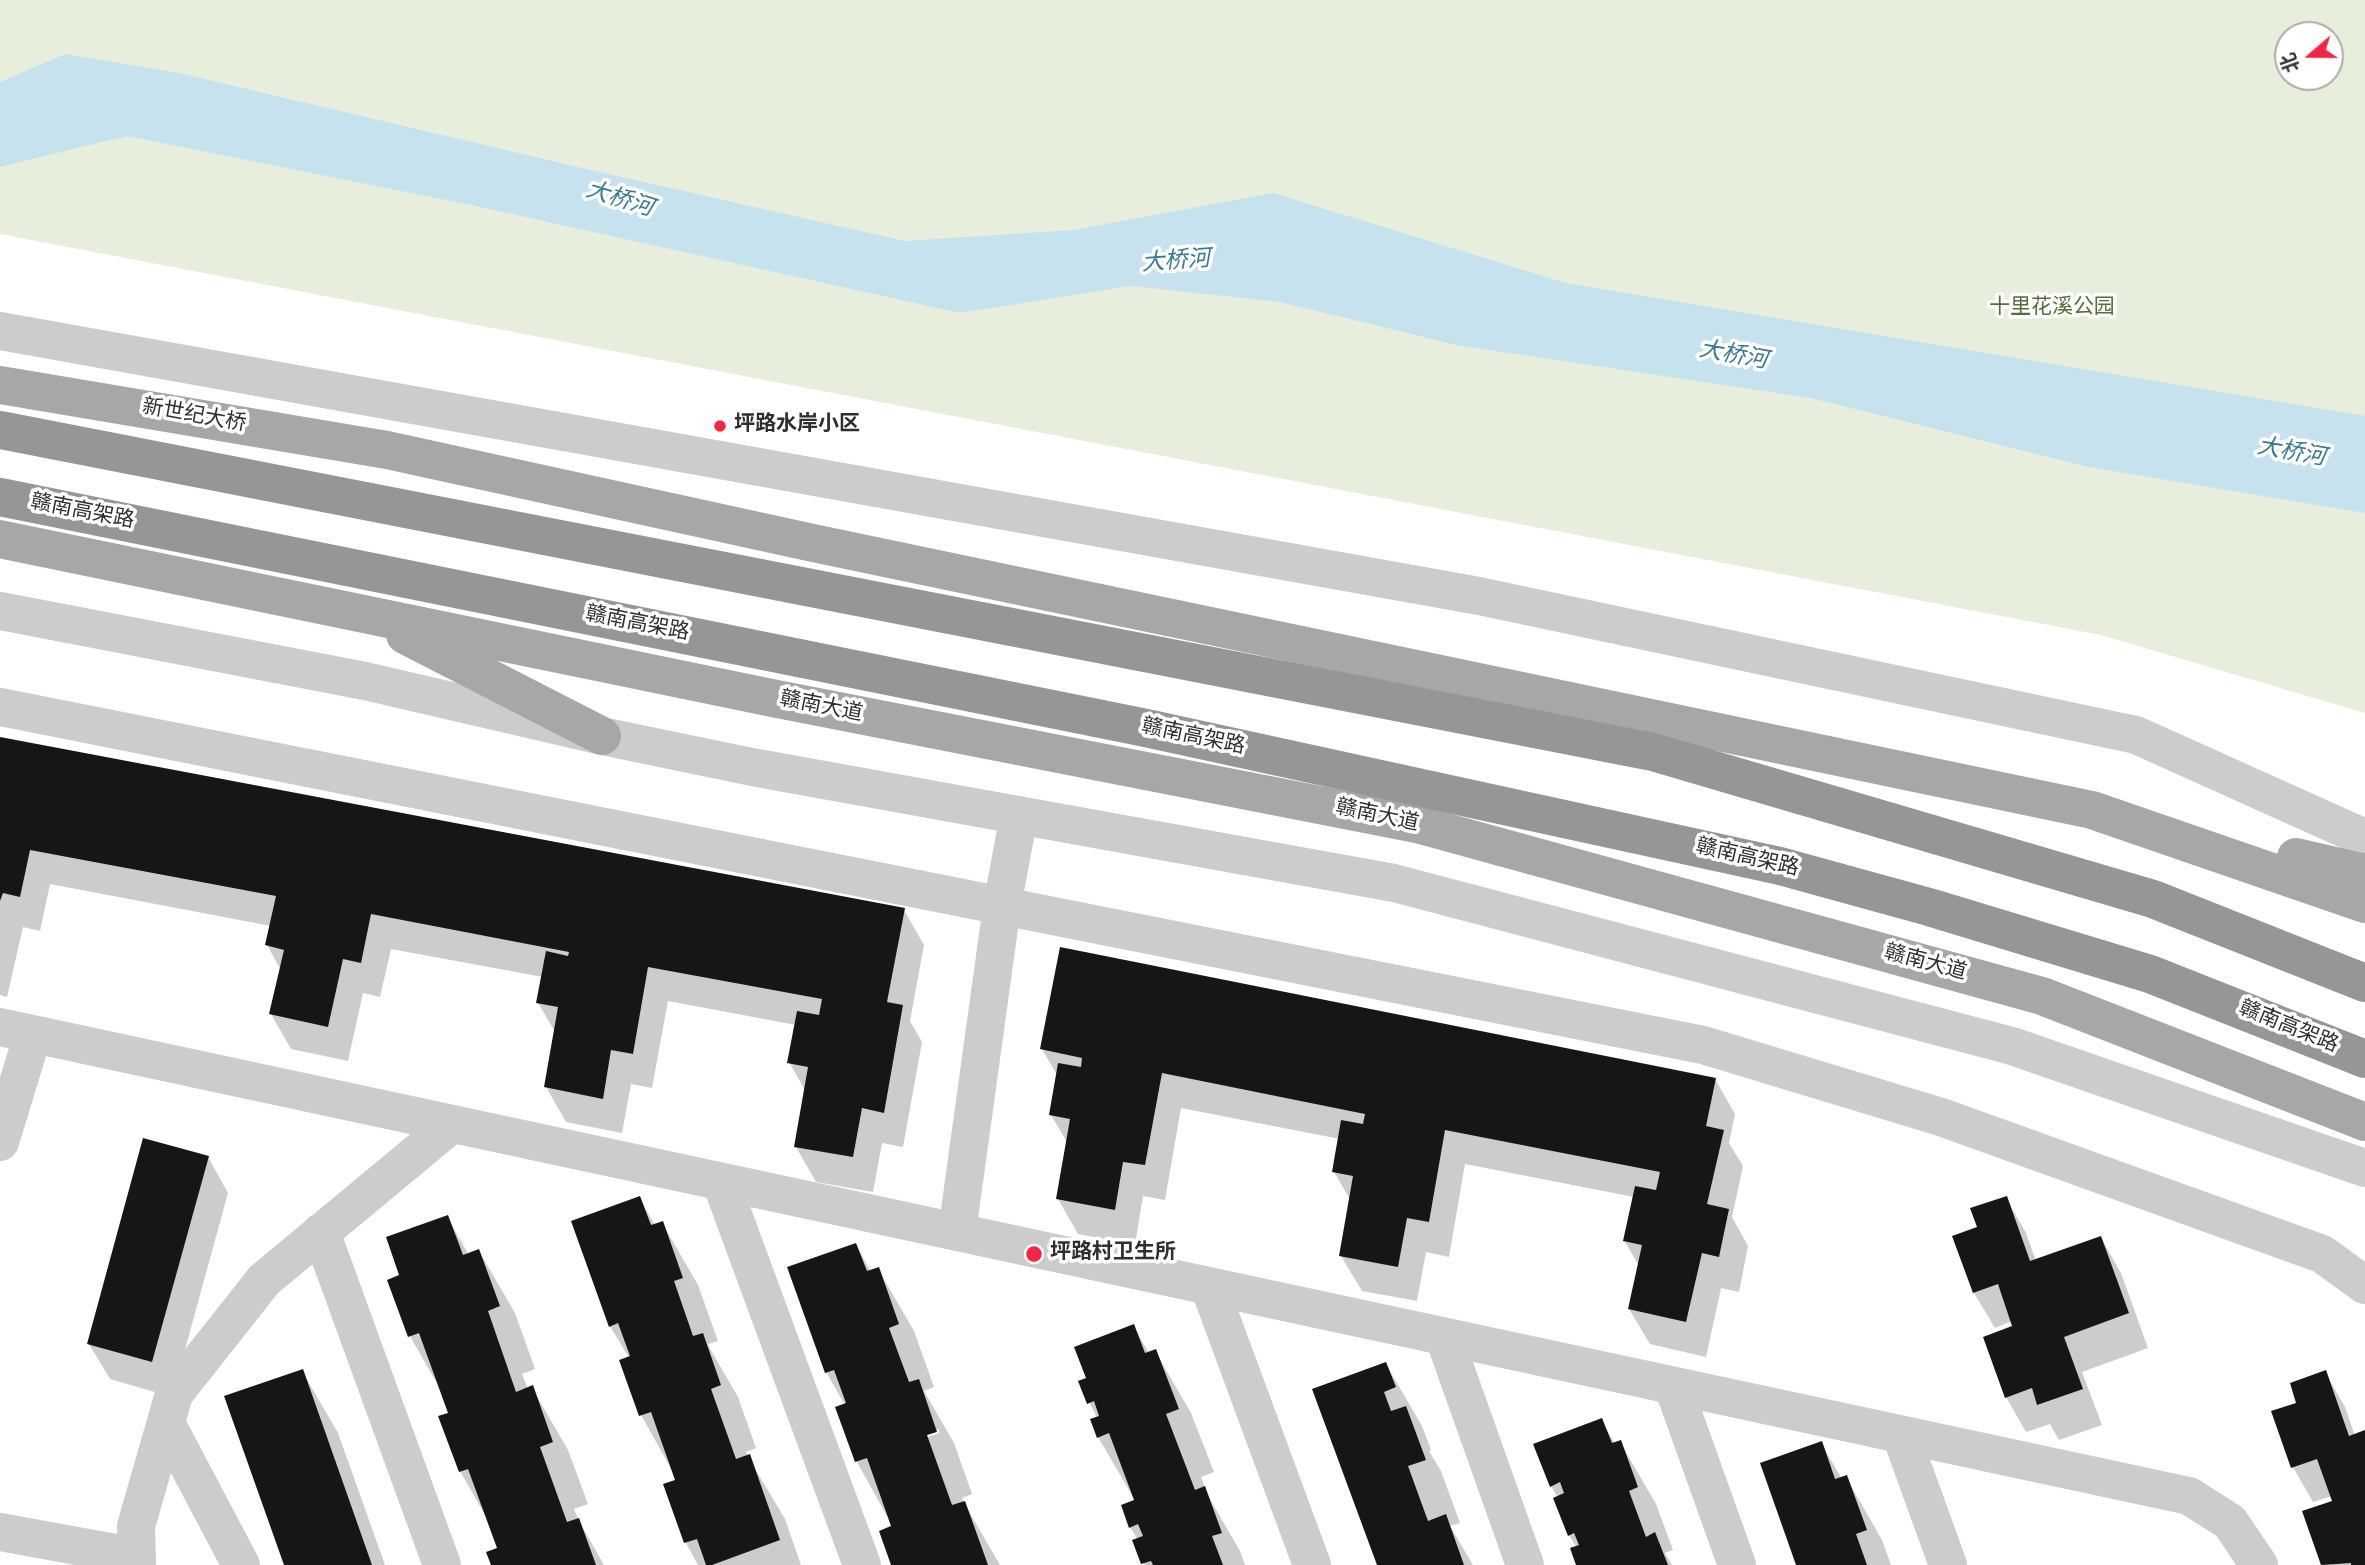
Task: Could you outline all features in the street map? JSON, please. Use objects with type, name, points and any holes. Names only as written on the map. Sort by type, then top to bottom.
[{"type":"highway","points":[[0,430],[1653,752],[2153,899],[2365,983]]},
{"type":"highway","name":"赣南高架路","points":[[0,497],[1146,728],[1780,866],[1928,907],[2150,974],[2365,1059]]},
{"type":"main road","name":"新世纪大桥","points":[[0,385],[387,450],[813,543],[2092,810]]},
{"type":"main road","points":[[0,539],[362,614],[602,736]]},
{"type":"main road","name":"赣南大道","points":[[362,614],[785,701],[1417,824],[2042,996],[2365,1122]]},
{"type":"main road","points":[[2092,810],[2365,873]]},
{"type":"main road","points":[[2092,810],[2365,904]]},
{"type":"main road","points":[[2042,996],[2365,1140]]},
{"type":"street","points":[[0,331],[1479,596],[2136,734],[2365,838]]},
{"type":"street","points":[[0,611],[365,681],[602,736],[752,767],[1394,883],[2012,1046],[2365,1168]]},
{"type":"street","points":[[0,707],[1703,1045],[1941,1116],[2322,1254],[2365,1285]]},
{"type":"street","points":[[957,1232],[1002,906],[1019,815]]},
{"type":"street","points":[[0,1142],[16,1030],[2189,1496],[2230,1522],[2259,1565]]},
{"type":"street","points":[[0,1532],[137,1561],[136,1526],[174,1394],[264,1280],[452,1124]]},
{"type":"street","points":[[721,1182],[860,1564]]},
{"type":"street","points":[[321,1232],[442,1565]]},
{"type":"street","points":[[1209,1286],[1312,1565]]},
{"type":"street","points":[[1444,1337],[1525,1565]]},
{"type":"street","points":[[1673,1386],[1737,1565]]},
{"type":"street","points":[[166,1423],[241,1565]]},
{"type":"street","points":[[1901,1435],[1948,1565]]},
{"type":"green space","name":"十里花溪公园","points":[[0,0],[2365,0],[2365,713],[2101,635],[0,234]]},
{"type":"water","name":"大桥河","points":[[65,54],[179,73],[905,241],[1073,230],[1273,193],[1566,283],[2365,416],[2365,513],[2089,467],[1810,398],[1456,345],[1280,302],[1131,286],[960,313],[471,205],[127,136],[0,167],[0,82]]},
{"type":"building","points":[[0,737],[905,908],[887,1002],[903,1005],[884,1113],[862,1108],[853,1157],[794,1147],[808,1067],[787,1063],[797,1011],[819,1015],[822,999],[648,967],[633,1054],[611,1050],[603,1099],[544,1087],[558,1007],[536,1003],[546,951],[568,956],[569,952],[371,914],[361,963],[343,959],[328,1027],[269,1014],[284,950],[265,945],[276,896],[30,850],[20,897],[3,893],[0,901]]},
{"type":"building","points":[[1060,947],[1716,1078],[1706,1126],[1724,1130],[1707,1204],[1729,1209],[1719,1257],[1702,1253],[1686,1322],[1628,1309],[1642,1245],[1623,1241],[1635,1186],[1656,1190],[1660,1172],[1445,1130],[1429,1222],[1407,1218],[1398,1267],[1339,1256],[1353,1176],[1332,1172],[1341,1120],[1363,1124],[1365,1114],[1162,1073],[1145,1165],[1123,1162],[1115,1210],[1056,1199],[1070,1119],[1049,1115],[1058,1063],[1081,1067],[1082,1058],[1040,1049]]},
{"type":"building","points":[[143,1138],[209,1156],[152,1362],[87,1344]]},
{"type":"building","points":[[640,1196],[651,1225],[663,1221],[683,1278],[674,1281],[693,1336],[703,1333],[721,1385],[711,1389],[736,1459],[750,1454],[780,1540],[712,1565],[706,1565],[697,1539],[684,1543],[663,1484],[675,1480],[651,1412],[639,1416],[619,1360],[630,1356],[618,1323],[609,1327],[571,1221]]},
{"type":"building","points":[[2007,1196],[2030,1261],[2101,1236],[2129,1313],[2064,1337],[2083,1389],[2037,1405],[2032,1388],[2005,1398],[1983,1337],[2012,1326],[1998,1284],[1973,1293],[1952,1236],[1977,1227],[1970,1208]]},
{"type":"building","points":[[448,1215],[463,1255],[479,1249],[500,1306],[488,1311],[516,1392],[533,1385],[553,1442],[540,1447],[567,1522],[579,1518],[596,1565],[491,1565],[486,1552],[497,1548],[468,1469],[459,1472],[438,1416],[448,1413],[419,1333],[408,1337],[387,1280],[399,1275],[386,1237]]},
{"type":"building","points":[[856,1243],[867,1271],[879,1267],[899,1324],[889,1328],[909,1382],[919,1379],[937,1432],[927,1435],[952,1505],[965,1501],[988,1565],[891,1565],[879,1531],[891,1526],[867,1458],[855,1462],[835,1407],[846,1403],[834,1370],[825,1373],[787,1267]]},
{"type":"building","points":[[1134,1324],[1145,1353],[1156,1349],[1179,1409],[1166,1414],[1195,1490],[1205,1486],[1222,1533],[1212,1536],[1223,1565],[1153,1565],[1151,1561],[1141,1564],[1132,1540],[1143,1536],[1138,1524],[1129,1528],[1121,1505],[1134,1500],[1109,1433],[1097,1438],[1090,1419],[1099,1416],[1094,1401],[1087,1404],[1078,1381],[1086,1378],[1074,1347]]},
{"type":"building","points":[[1386,1362],[1396,1387],[1384,1392],[1391,1411],[1406,1406],[1426,1460],[1408,1466],[1428,1521],[1446,1514],[1464,1565],[1377,1565],[1312,1389]]},
{"type":"building","points":[[303,1369],[372,1565],[284,1565],[224,1396]]},
{"type":"building","points":[[2326,1370],[2349,1436],[2365,1430],[2365,1565],[2321,1565],[2302,1511],[2332,1501],[2317,1459],[2291,1468],[2271,1411],[2296,1403],[2290,1383]]},
{"type":"building","points":[[1602,1418],[1612,1443],[1621,1440],[1638,1487],[1629,1491],[1646,1537],[1655,1532],[1668,1565],[1576,1565],[1570,1548],[1579,1545],[1574,1533],[1568,1536],[1553,1498],[1564,1493],[1560,1482],[1550,1487],[1533,1444]]},
{"type":"building","points":[[1822,1441],[1835,1479],[1847,1475],[1867,1530],[1856,1534],[1867,1565],[1796,1565],[1760,1463]]},
{"type":"place","name":"坪路水岸小区","points":[[720,426]]},
{"type":"place","name":"坪路村卫生所","points":[[1034,1254]]}]
